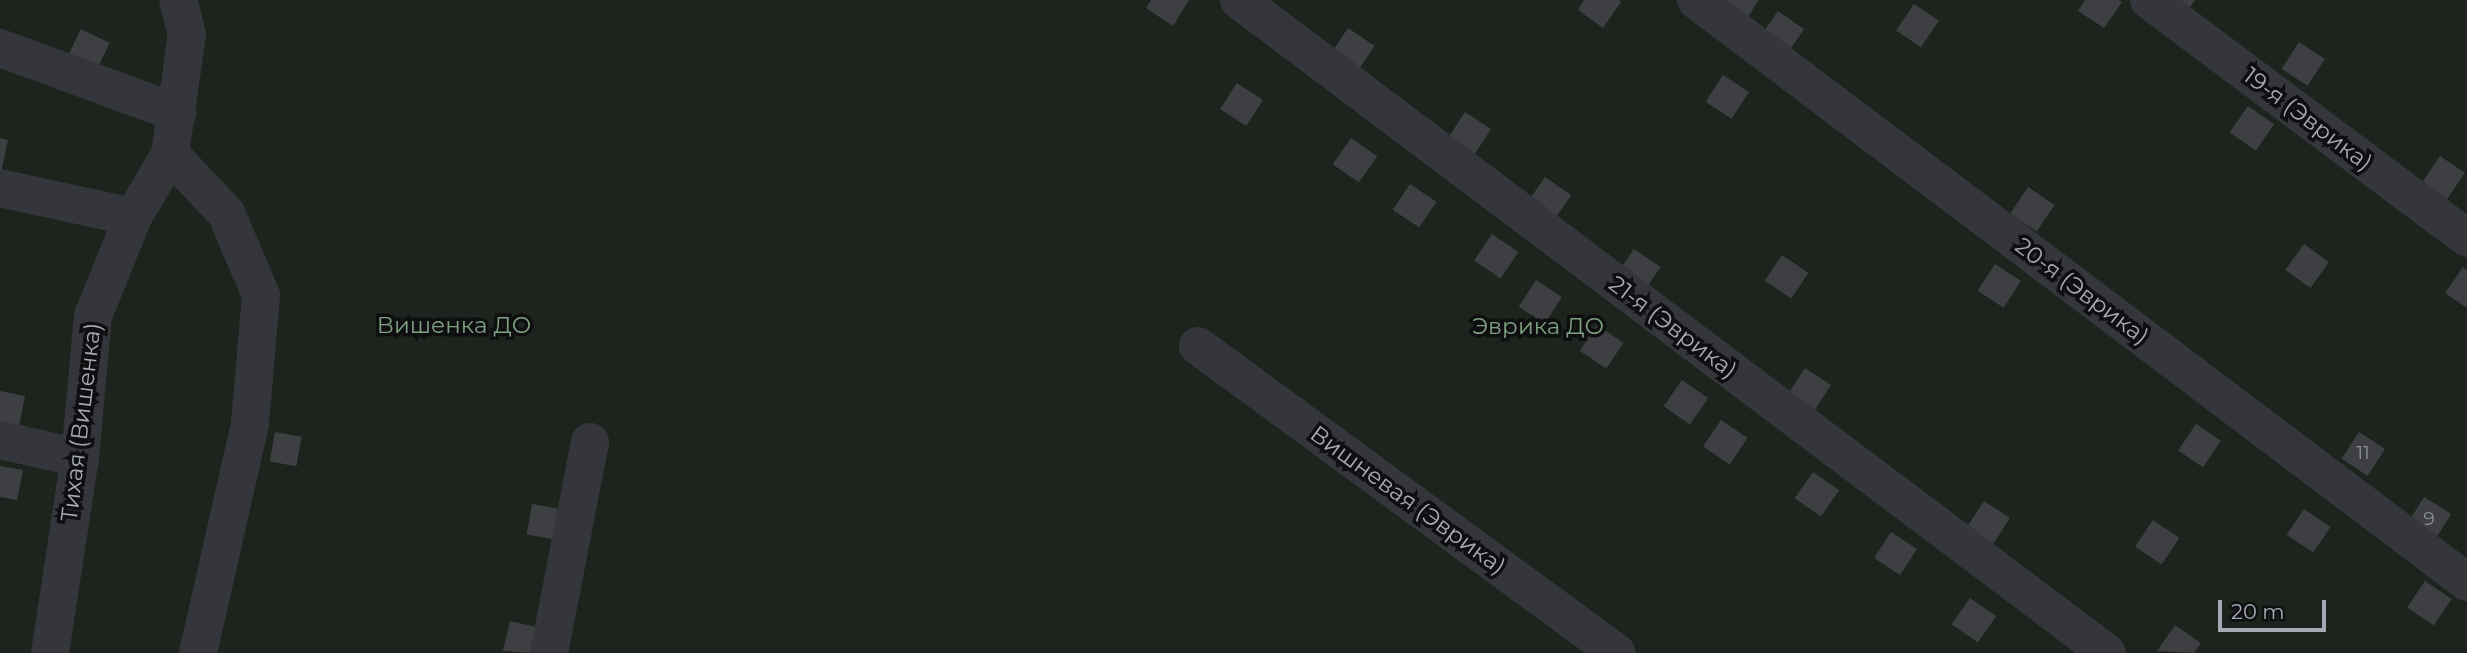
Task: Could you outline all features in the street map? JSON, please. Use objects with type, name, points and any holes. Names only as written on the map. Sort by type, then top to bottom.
[{"type":"lane","name":"Тихая (Вишенка)","points":[[50,653],[80,458],[93,316],[133,217],[170,155],[187,35],[178,0]]},
{"type":"lane","name":"21-я (Эврика)","points":[[1239,0],[2107,653]]},
{"type":"lane","name":"20-я (Эврика)","points":[[1696,0],[2467,582]]},
{"type":"lane","name":"19-я (Эврика)","points":[[2149,0],[2467,238]]},
{"type":"lane","points":[[0,48],[178,113]]},
{"type":"lane","points":[[170,155],[226,213],[261,295],[250,424],[198,653]]},
{"type":"lane","points":[[0,188],[133,217]]},
{"type":"lane","name":"Вишневая (Эврика)","points":[[1198,346],[1617,653]]},
{"type":"lane","points":[[0,440],[80,458]]},
{"type":"lane","points":[[549,653],[590,442]]},
{"type":"green space","name":"Эврика ДО","points":[[0,0],[2467,0],[2467,653],[0,653]]},
{"type":"building","points":[[1151,0],[1189,0],[1173,26],[1146,8]]},
{"type":"building","points":[[1584,0],[1621,2],[1603,28],[1578,10]]},
{"type":"building","points":[[1720,0],[1759,0],[1747,18]]},
{"type":"building","points":[[2085,0],[2122,2],[2104,28],[2078,11]]},
{"type":"building","points":[[2179,0],[2195,0],[2190,7]]},
{"type":"building","points":[[1914,4],[1939,21],[1921,47],[1896,31]]},
{"type":"building","points":[[1778,11],[1804,29],[1786,56],[1760,37]]},
{"type":"building","points":[[1348,28],[1375,46],[1357,72],[1330,55]]},
{"type":"building","points":[[81,29],[110,43],[96,71],[67,57]]},
{"type":"building","points":[[2299,42],[2325,59],[2308,86],[2282,69]]},
{"type":"building","points":[[1723,75],[1749,92],[1732,119],[1706,102]]},
{"type":"building","points":[[1237,83],[1263,100],[1246,126],[1220,109]]},
{"type":"building","points":[[2248,106],[2274,124],[2256,151],[2230,132]]},
{"type":"building","points":[[1465,112],[1491,129],[1474,156],[1448,139]]},
{"type":"building","points":[[0,138],[8,140],[1,173],[0,173]]},
{"type":"building","points":[[1351,138],[1377,156],[1359,183],[1333,164]]},
{"type":"building","points":[[2440,156],[2465,173],[2447,199],[2422,183]]},
{"type":"building","points":[[1545,177],[1571,195],[1553,221],[1527,202]]},
{"type":"building","points":[[1410,184],[1437,202],[1419,228],[1393,210]]},
{"type":"building","points":[[2028,187],[2055,205],[2037,231],[2010,214]]},
{"type":"building","points":[[1492,234],[1519,252],[1501,278],[1474,261]]},
{"type":"building","points":[[2304,244],[2329,262],[2310,288],[2285,270]]},
{"type":"building","points":[[1634,249],[1661,267],[1643,293],[1617,275]]},
{"type":"building","points":[[1782,255],[1809,273],[1791,299],[1765,281]]},
{"type":"building","points":[[1995,264],[2021,281],[2004,308],[1978,291]]},
{"type":"building","points":[[2463,267],[2467,270],[2467,308],[2445,293]]},
{"type":"building","points":[[1536,280],[1562,297],[1545,324],[1519,307]]},
{"type":"building","points":[[1597,325],[1624,343],[1606,369],[1580,351]]},
{"type":"building","points":[[1805,368],[1831,385],[1814,412],[1788,395]]},
{"type":"building","points":[[1682,380],[1708,398],[1690,425],[1664,406]]},
{"type":"building","points":[[0,391],[25,396],[19,426],[0,422]]},
{"type":"building","points":[[1721,420],[1748,438],[1730,464],[1703,447]]},
{"type":"building","points":[[2196,424],[2221,441],[2203,467],[2178,451]]},
{"type":"building","points":[[275,432],[302,437],[296,466],[270,462]]},
{"type":"building","points":[[2359,432],[2385,449],[2368,476],[2342,459]]},
{"type":"building","points":[[0,466],[23,470],[17,500],[0,497]]},
{"type":"building","points":[[1813,472],[1839,490],[1821,517],[1795,498]]},
{"type":"building","points":[[2424,497],[2451,514],[2435,540],[2408,523]]},
{"type":"building","points":[[1984,501],[2010,518],[1993,545],[1967,528]]},
{"type":"building","points":[[532,504],[559,509],[553,539],[527,535]]},
{"type":"building","points":[[2304,509],[2331,527],[2313,553],[2287,535]]},
{"type":"building","points":[[2153,520],[2180,538],[2162,564],[2135,547]]},
{"type":"building","points":[[1891,532],[1917,549],[1900,575],[1874,558]]},
{"type":"building","points":[[2425,581],[2452,599],[2434,625],[2407,608]]},
{"type":"building","points":[[1970,598],[1996,616],[1978,643],[1952,624]]},
{"type":"building","points":[[510,621],[536,627],[531,653],[503,651]]},
{"type":"building","points":[[2175,625],[2201,643],[2194,653],[2157,651]]},
{"type":"park label","name":"Вишенка ДО","points":[[454,325]]}]
